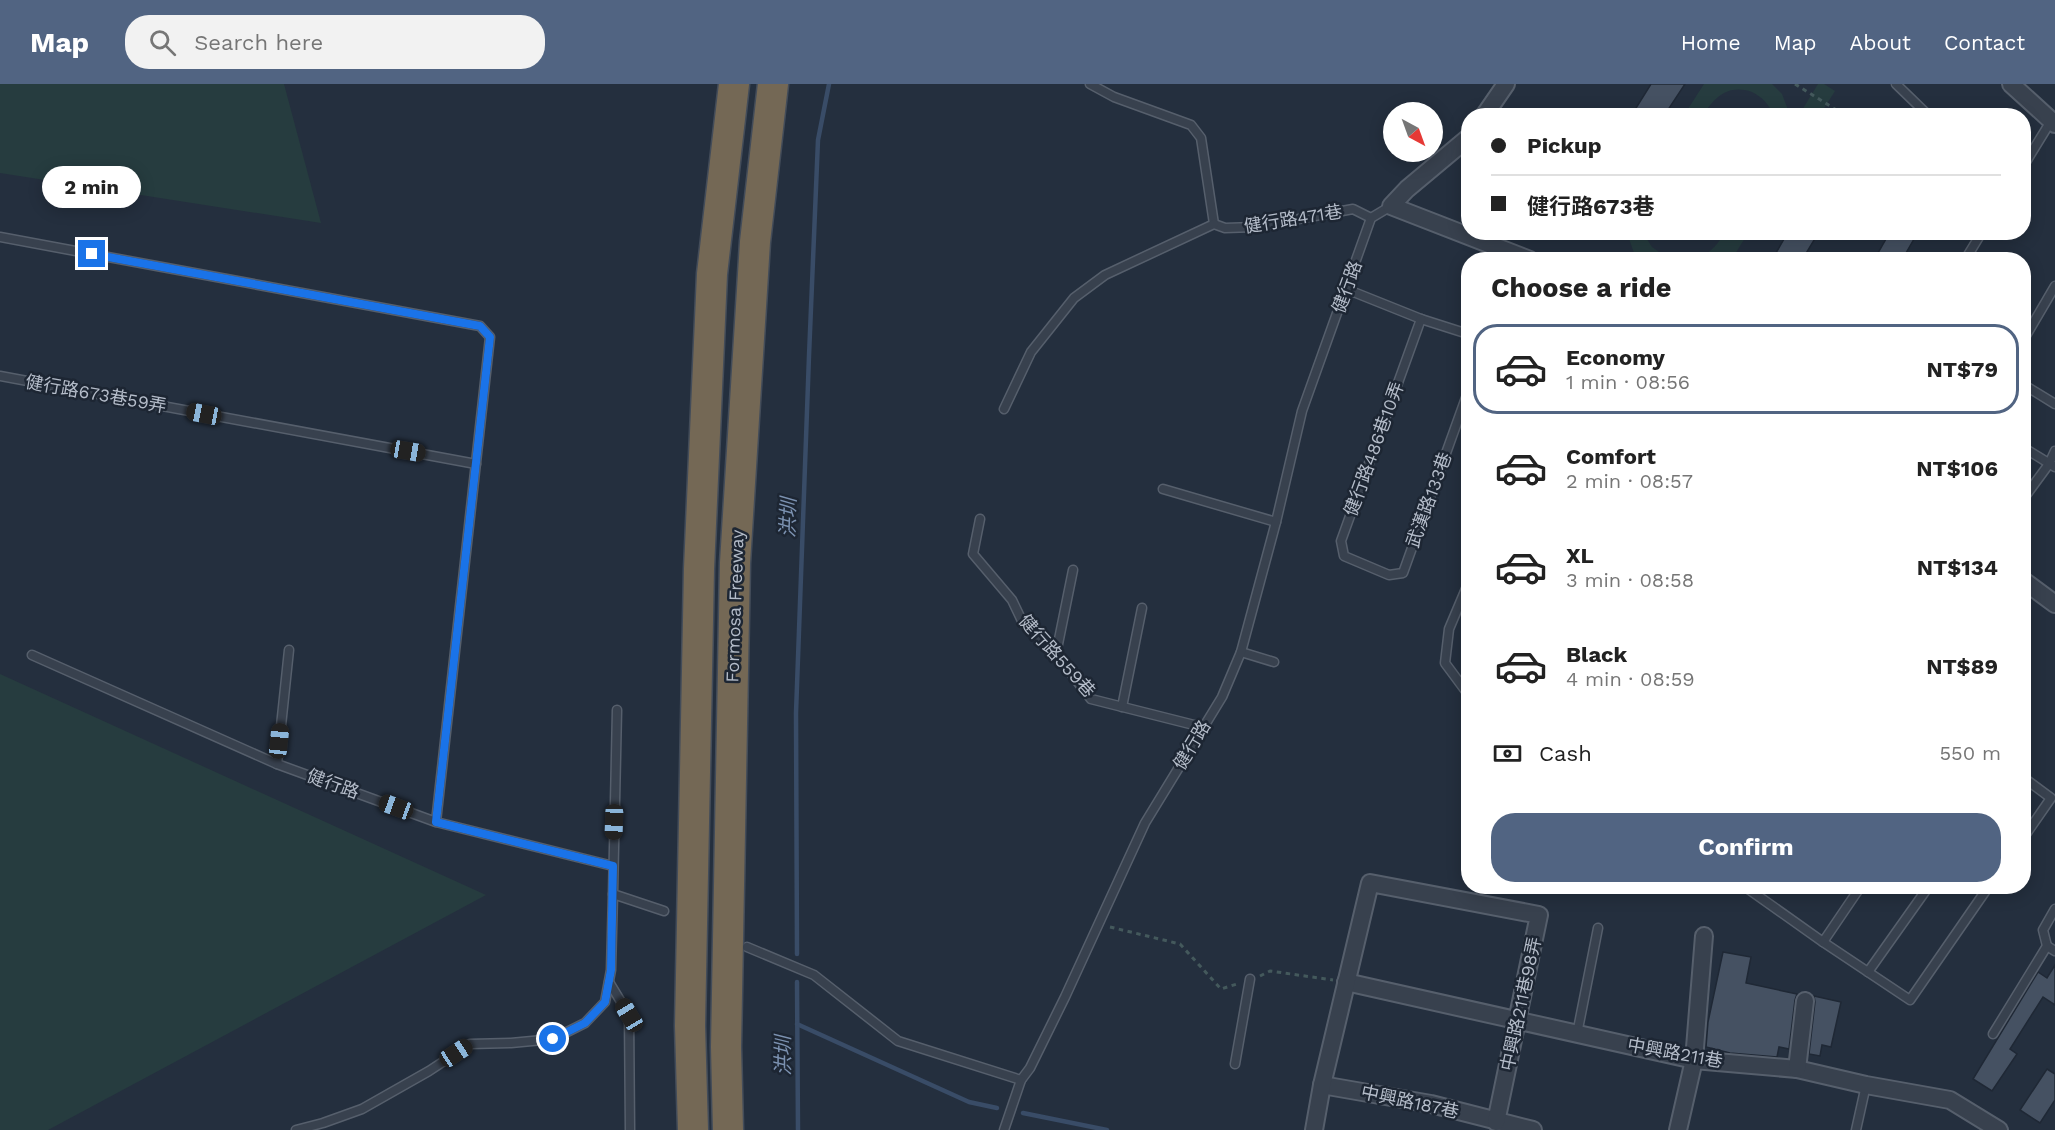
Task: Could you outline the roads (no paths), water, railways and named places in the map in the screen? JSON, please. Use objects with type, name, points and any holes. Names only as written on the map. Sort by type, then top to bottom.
[{"type":"highway","name":"Formosa Freeway","points":[[693,1130],[690,1026],[699,558],[712,274],[734,84]]},
{"type":"highway","name":"Formosa Freeway","points":[[729,1130],[726,1047],[735,563],[755,242],[773,84]]},
{"type":"street","points":[[1490,108],[1506,84]]},
{"type":"street","points":[[2011,84],[2053,123]]},
{"type":"street","points":[[1461,144],[1407,189],[1391,206],[1461,234]]},
{"type":"street","points":[[1476,240],[1506,252]]},
{"type":"street","points":[[2031,586],[2055,604]]},
{"type":"street","name":"中興路211巷98弄","points":[[1346,982],[1370,883],[1539,915],[1496,1122]]},
{"type":"street","points":[[1678,1130],[1694,1060],[1704,936]]},
{"type":"street","points":[[1314,1130],[1346,982]]},
{"type":"street","name":"中興路211巷","points":[[1346,982],[1694,1060],[1797,1069],[1950,1100],[1999,1130]]},
{"type":"street","points":[[1797,1069],[1805,1001]]},
{"type":"street","name":"中興路187巷","points":[[1322,1085],[1431,1104],[1533,1130]]},
{"type":"lane","points":[[1004,409],[1030,352],[1074,298],[1105,275],[1214,224],[1201,138],[1191,125],[1114,98],[1090,84]]},
{"type":"lane","points":[[1896,84],[1921,108]]},
{"type":"lane","points":[[2031,155],[2053,123]]},
{"type":"lane","points":[[1371,218],[1391,206]]},
{"type":"lane","name":"健行路471巷","points":[[1214,224],[1225,228],[1256,227],[1353,209],[1371,218]]},
{"type":"lane","name":"健行路","points":[[1004,1130],[1021,1080],[1030,1068],[1099,925],[1145,823],[1222,697],[1241,652],[1276,522],[1302,411],[1371,218]]},
{"type":"lane","points":[[0,237],[480,326],[490,337],[436,822]]},
{"type":"lane","points":[[2031,327],[2055,286]]},
{"type":"lane","points":[[1346,289],[1421,319],[1461,332]]},
{"type":"lane","name":"健行路486巷10弄","points":[[1367,566],[1344,556],[1341,541],[1421,319]]},
{"type":"lane","name":"健行路673巷59弄","points":[[0,376],[476,464]]},
{"type":"lane","points":[[2031,389],[2055,404]]},
{"type":"lane","name":"武漢路133巷","points":[[1367,566],[1389,575],[1403,573],[1461,411]]},
{"type":"lane","points":[[2031,490],[2052,465],[2055,451]]},
{"type":"lane","points":[[2031,452],[2052,465]]},
{"type":"lane","points":[[1163,489],[1276,522]]},
{"type":"lane","name":"健行路559巷","points":[[980,519],[973,554],[1012,600],[1023,623],[1056,654],[1091,699],[1202,728]]},
{"type":"lane","points":[[1056,654],[1073,570]]},
{"type":"lane","points":[[1461,601],[1449,629],[1445,663],[1461,685]]},
{"type":"lane","points":[[1122,707],[1142,608]]},
{"type":"lane","points":[[277,764],[289,650]]},
{"type":"lane","points":[[1241,652],[1274,662]]},
{"type":"lane","name":"健行路","points":[[32,655],[277,764],[436,822],[613,866]]},
{"type":"lane","points":[[296,1130],[362,1109],[429,1071],[470,1044],[553,1039],[585,1023],[605,1002],[609,982],[613,894],[617,710]]},
{"type":"lane","points":[[2031,783],[2051,798],[2031,827]]},
{"type":"lane","points":[[613,894],[664,911]]},
{"type":"lane","points":[[1755,894],[1910,1000],[1983,894]]},
{"type":"lane","points":[[1823,942],[1856,894]]},
{"type":"lane","points":[[1868,972],[1923,894]]},
{"type":"lane","points":[[1993,1034],[2051,949],[2043,930],[2055,909]]},
{"type":"lane","points":[[1577,1034],[1598,928]]},
{"type":"lane","points":[[747,947],[814,975],[898,1041],[1021,1080]]},
{"type":"lane","points":[[1235,1064],[1250,979]]},
{"type":"lane","points":[[609,982],[629,1015],[630,1130]]},
{"type":"lane","points":[[1856,1130],[1866,1084]]},
{"type":"waterway","name":"洪圳","points":[[797,954],[796,713],[809,356],[818,140],[829,84]]},
{"type":"waterway","name":"洪圳","points":[[797,982],[798,1130]]},
{"type":"waterway","points":[[797,1024],[969,1102],[997,1108]]},
{"type":"waterway","points":[[1023,1113],[1107,1130]]}]
